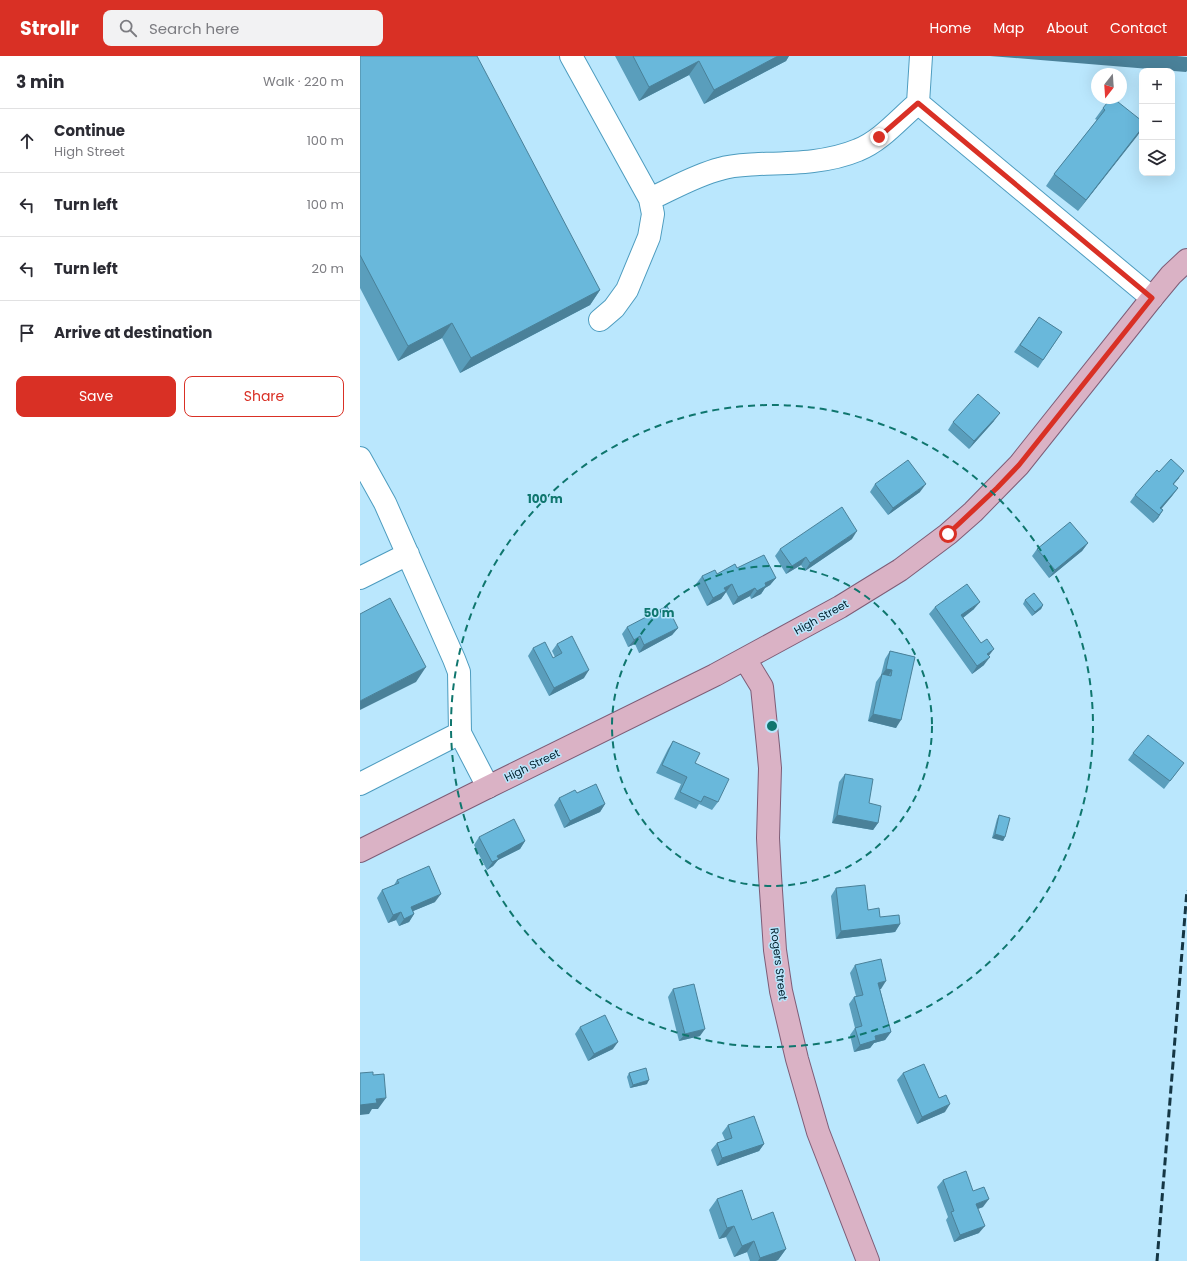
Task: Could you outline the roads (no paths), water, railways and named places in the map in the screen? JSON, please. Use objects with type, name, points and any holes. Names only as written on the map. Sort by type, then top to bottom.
[{"type":"main road","name":"High Street","points":[[360,852],[488,786],[746,659],[840,607],[900,570],[948,534],[977,508],[1019,465],[1152,298],[1171,275],[1187,260]]},
{"type":"main road","name":"Rogers Street","points":[[746,659],[762,687],[767,731],[770,768],[768,838],[770,876],[781,991],[797,1059],[818,1132],[868,1261]]},
{"type":"lane","points":[[571,56],[650,199],[653,214],[649,237],[627,290],[614,308],[600,320]]},
{"type":"lane","points":[[650,199],[698,177],[720,169],[744,165],[803,162],[834,158],[859,150],[879,137],[918,103],[921,56]]},
{"type":"lane","points":[[918,103],[1152,298]]},
{"type":"lane","points":[[360,458],[385,503],[454,659],[459,672],[460,733],[488,786]]},
{"type":"lane","points":[[360,578],[408,554]]},
{"type":"lane","points":[[360,784],[460,733]]},
{"type":"railway","points":[[1157,1261],[1187,890]]}]
